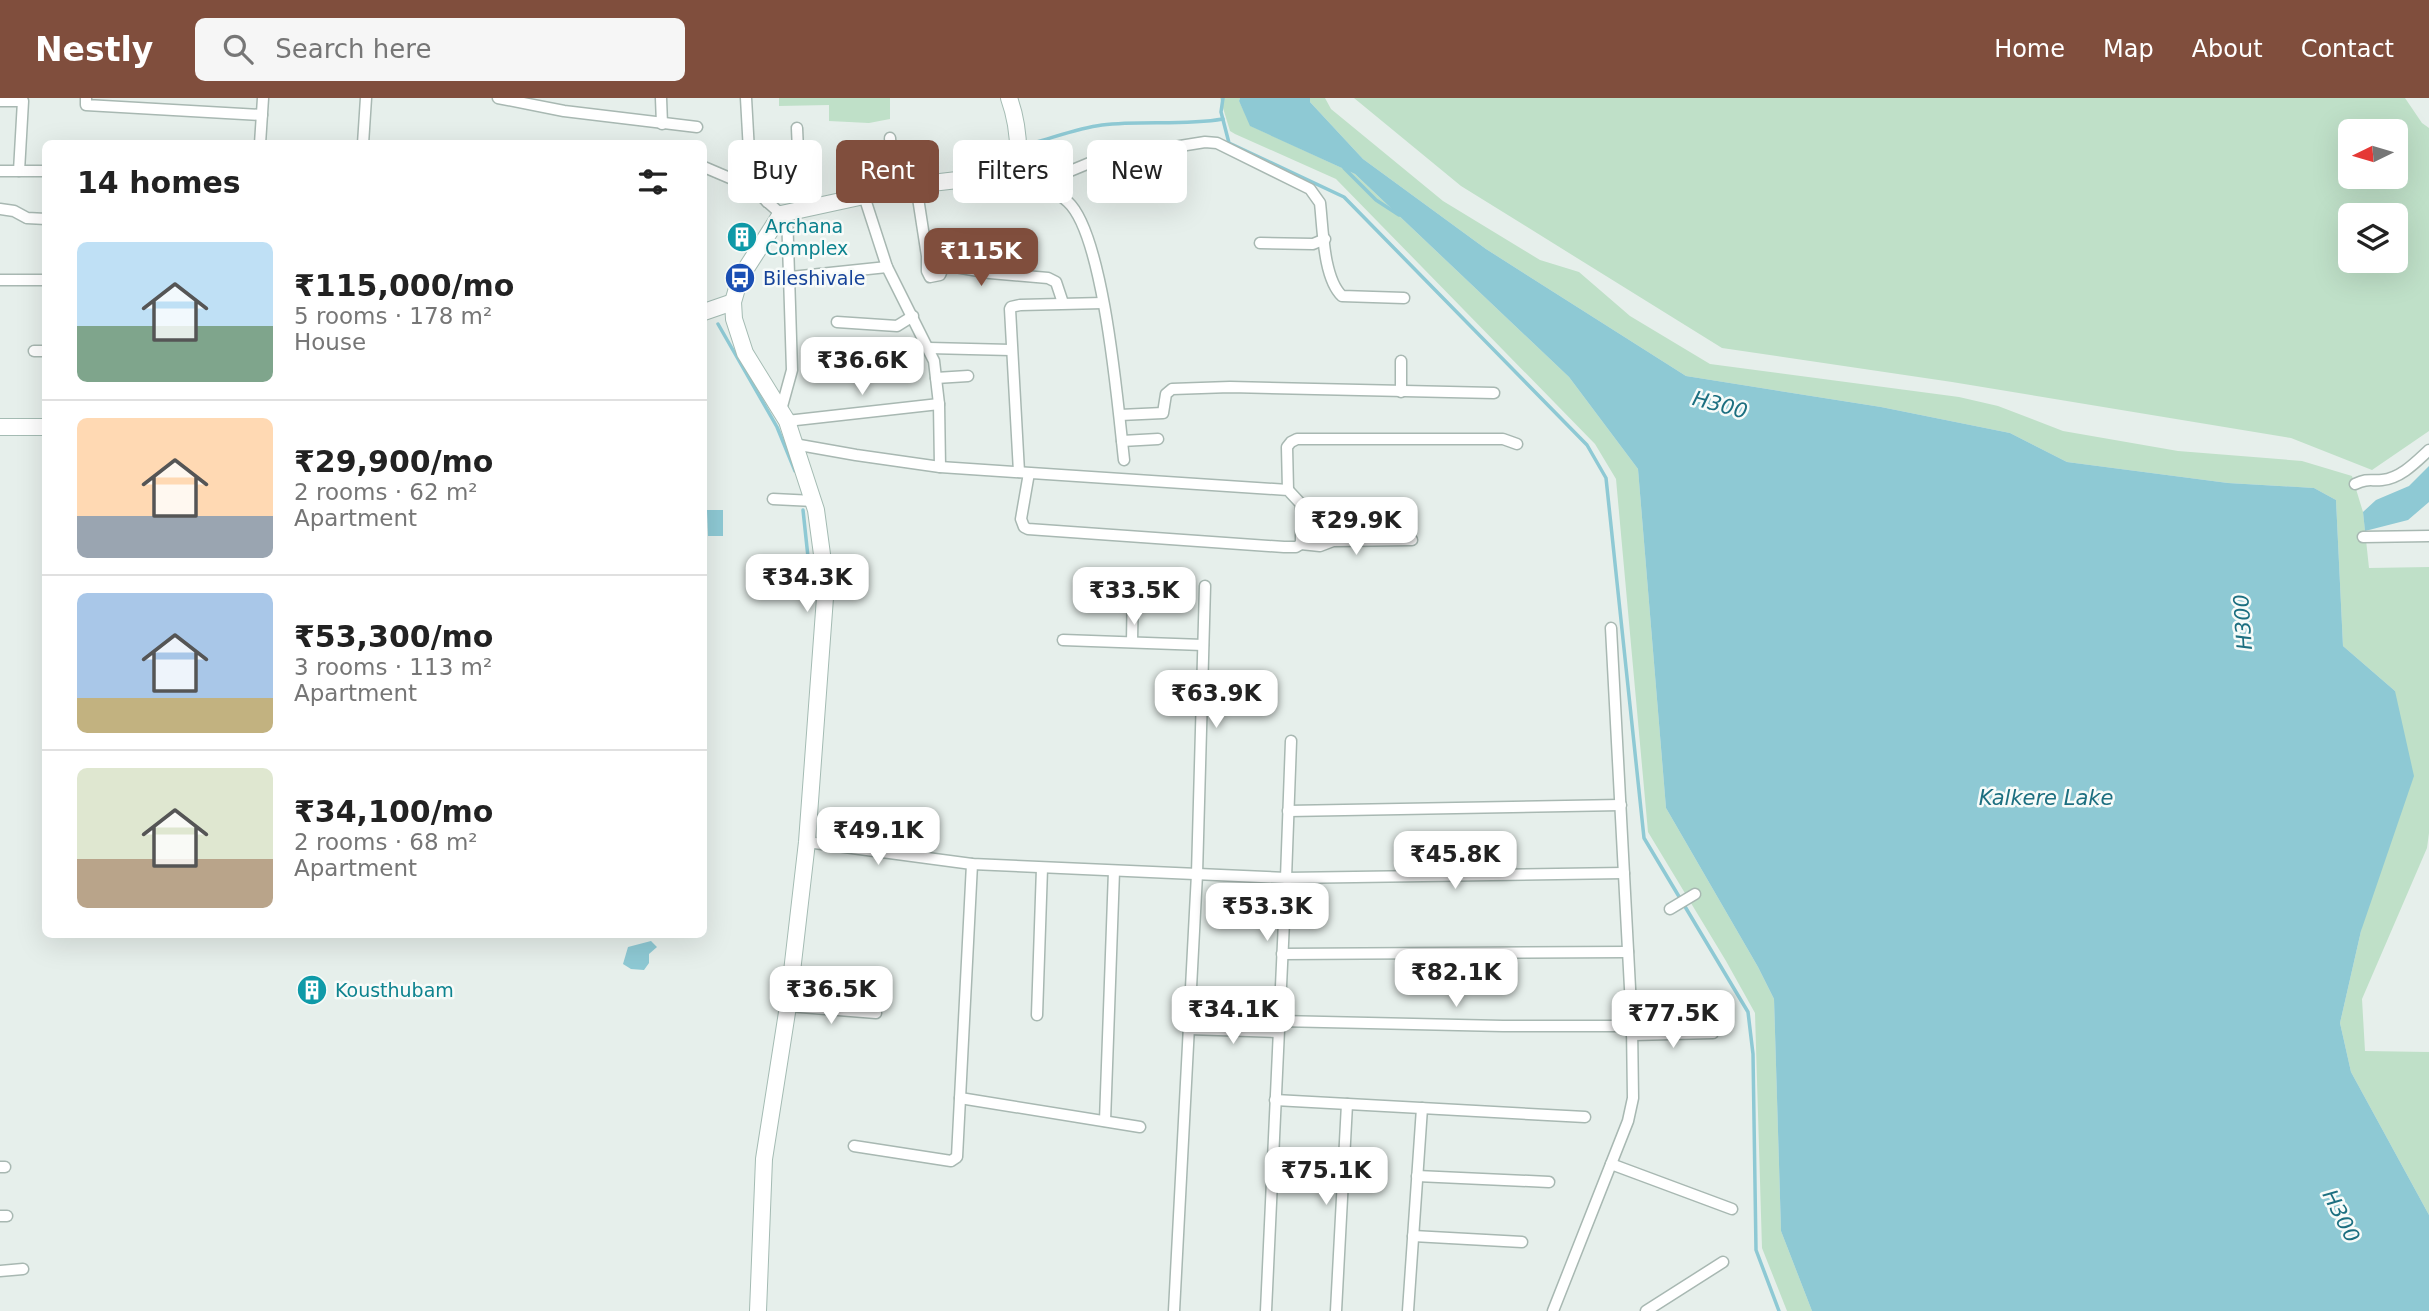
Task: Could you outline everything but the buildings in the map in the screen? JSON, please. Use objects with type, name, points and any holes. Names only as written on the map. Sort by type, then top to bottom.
[{"type":"main road","points":[[1009,98],[1015,114],[1019,140]]},
{"type":"main road","points":[[758,1311],[764,1159],[788,1006],[807,842],[826,584],[814,501],[784,416],[745,353],[734,319],[733,302],[740,278],[784,213],[836,202]]},
{"type":"main road","points":[[707,311],[733,302]]},
{"type":"main road","points":[[0,427],[42,427]]},
{"type":"street","points":[[86,98],[86,105],[135,102],[192,111],[262,115]]},
{"type":"street","points":[[192,111],[193,98]]},
{"type":"street","points":[[260,140],[263,98]]},
{"type":"street","points":[[363,140],[366,98]]},
{"type":"street","points":[[498,98],[520,100],[564,111],[697,127]]},
{"type":"street","points":[[661,98],[662,124]]},
{"type":"street","points":[[746,98],[748,140]]},
{"type":"street","points":[[0,101],[23,101],[19,171]]},
{"type":"street","points":[[797,128],[798,140]]},
{"type":"street","points":[[1073,170],[1099,159],[1205,142],[1217,143],[1310,189],[1316,195],[1320,203],[1332,281],[1336,291],[1342,296],[1404,298]]},
{"type":"street","points":[[707,168],[728,177]]},
{"type":"street","points":[[0,171],[42,170]]},
{"type":"street","points":[[769,203],[784,213],[790,277],[792,370],[784,416],[939,404]]},
{"type":"street","points":[[866,203],[887,267],[934,361],[939,404],[940,467]]},
{"type":"street","points":[[919,203],[930,277],[940,275],[944,249]]},
{"type":"street","points":[[1069,203],[1080,217],[1097,265],[1120,415],[1124,460]]},
{"type":"street","points":[[0,209],[14,211],[27,218],[42,219]]},
{"type":"street","points":[[1260,243],[1313,244],[1325,239]]},
{"type":"street","points":[[943,268],[950,266],[1048,278],[1056,282],[1063,303]]},
{"type":"street","points":[[790,277],[887,267]]},
{"type":"street","points":[[0,280],[42,280]]},
{"type":"street","points":[[1103,303],[1011,307],[1011,350],[1024,472],[1021,519],[1024,527],[1284,547],[1301,544],[1320,546],[1333,541],[1412,540]]},
{"type":"street","points":[[837,322],[897,326],[913,316]]},
{"type":"street","points":[[929,348],[1011,350]]},
{"type":"street","points":[[1401,361],[1401,392]]},
{"type":"street","points":[[936,378],[968,376]]},
{"type":"street","points":[[1120,415],[1163,413],[1166,394],[1171,389],[1230,387],[1494,393]]},
{"type":"street","points":[[1122,441],[1158,439]]},
{"type":"street","points":[[1301,544],[1301,504],[1288,490],[1287,447],[1297,439],[1503,439],[1517,444]]},
{"type":"street","points":[[794,444],[940,467],[1288,490]]},
{"type":"street","points":[[2355,484],[2367,478],[2381,481],[2396,477],[2429,450]]},
{"type":"street","points":[[774,499],[814,501]]},
{"type":"street","points":[[2363,537],[2429,536]]},
{"type":"street","points":[[1132,642],[1133,582]]},
{"type":"street","points":[[1174,1311],[1197,874],[1205,586]]},
{"type":"street","points":[[1553,1311],[1631,1111],[1633,1098],[1632,1030],[1611,628]]},
{"type":"street","points":[[1063,640],[1203,645]]},
{"type":"street","points":[[1266,1311],[1290,741]]},
{"type":"street","points":[[1288,811],[1621,805]]},
{"type":"street","points":[[807,842],[972,864],[1286,878],[1624,873]]},
{"type":"street","points":[[853,1146],[955,1160],[957,1157],[972,864]]},
{"type":"street","points":[[1037,1015],[1042,868]]},
{"type":"street","points":[[1105,1121],[1114,871]]},
{"type":"street","points":[[1282,954],[1628,952]]},
{"type":"street","points":[[788,1006],[876,1013]]},
{"type":"street","points":[[1188,1029],[1503,1026],[1713,1033]]},
{"type":"street","points":[[960,1098],[1140,1127]]},
{"type":"street","points":[[1275,1100],[1585,1117]]},
{"type":"street","points":[[1336,1311],[1347,1104]]},
{"type":"street","points":[[1408,1311],[1422,1108]]},
{"type":"street","points":[[1611,1164],[1732,1209]]},
{"type":"street","points":[[1417,1176],[1549,1182]]},
{"type":"street","points":[[1413,1236],[1522,1242]]},
{"type":"street","points":[[1647,1311],[1723,1262]]},
{"type":"street","points":[[0,1271],[23,1269]]},
{"type":"green space","points":[[779,98],[890,98],[890,119],[869,123],[829,121],[829,105],[779,106]]},
{"type":"green space","points":[[1220,98],[1240,98],[1251,126],[1355,174],[1569,377],[1638,469],[1666,808],[1774,999],[1781,1231],[1812,1311],[1787,1311],[1762,1248],[1755,1013],[1648,832],[1616,479],[1595,444],[1336,179],[1230,131]]},
{"type":"green space","points":[[1310,98],[1325,98],[1331,109],[1443,201],[1540,260],[1579,272],[1630,316],[1710,364],[1959,397],[1998,406],[2063,431],[2178,451],[2302,461],[2352,476],[2363,512],[2369,568],[2429,567],[2427,848],[2362,999],[2365,1051],[2429,1052],[2429,1215],[2351,1072],[2340,1023],[2361,931],[2395,691],[2343,646],[2336,500],[2314,488],[2228,483],[2067,462],[2010,433],[1881,407],[1686,376],[1486,249],[1363,159],[1310,102]]},
{"type":"green space","points":[[1354,98],[2405,98],[2422,123],[2429,128],[2429,431],[2372,470],[2291,438],[1952,382],[1722,348],[1461,186]]},
{"type":"water","name":"Kalkere Lake","points":[[1240,98],[1310,98],[1310,102],[1363,159],[1486,249],[1686,376],[1881,407],[2010,433],[2067,462],[2228,483],[2314,488],[2336,500],[2343,646],[2395,691],[2414,776],[2361,931],[2340,1023],[2351,1072],[2429,1215],[2429,1311],[1812,1311],[1781,1231],[1774,999],[1666,808],[1638,469],[1569,377],[1355,174],[1250,126]]},
{"type":"water","points":[[2429,466],[2429,502],[2408,520],[2365,531],[2363,512],[2376,500],[2409,486]]},
{"type":"water","points":[[707,510],[723,510],[723,536],[708,536]]},
{"type":"water","points":[[651,941],[657,947],[649,954],[649,963],[644,970],[631,969],[623,964],[628,947]]},
{"type":"waterway","points":[[1223,98],[1221,112],[1229,143],[1344,197],[1587,445],[1606,478],[1644,838],[1748,1012],[1753,1054],[1756,1250],[1779,1311]]},
{"type":"waterway","points":[[1043,140],[1102,125],[1223,119]]},
{"type":"waterway","points":[[1344,168],[1376,200],[1399,215]]},
{"type":"waterway","points":[[718,324],[777,427],[795,471]]},
{"type":"waterway","points":[[803,510],[808,557]]},
{"type":"place","name":"Archana Complex","points":[[742,237]]},
{"type":"place","name":"Bileshivale","points":[[740,278]]},
{"type":"place","name":"Kousthubam","points":[[312,990]]},
{"type":"water label","name":"H300","points":[[1720,405]]},
{"type":"water label","name":"H300","points":[[2243,622]]},
{"type":"water label","name":"H300","points":[[2341,1216]]}]
